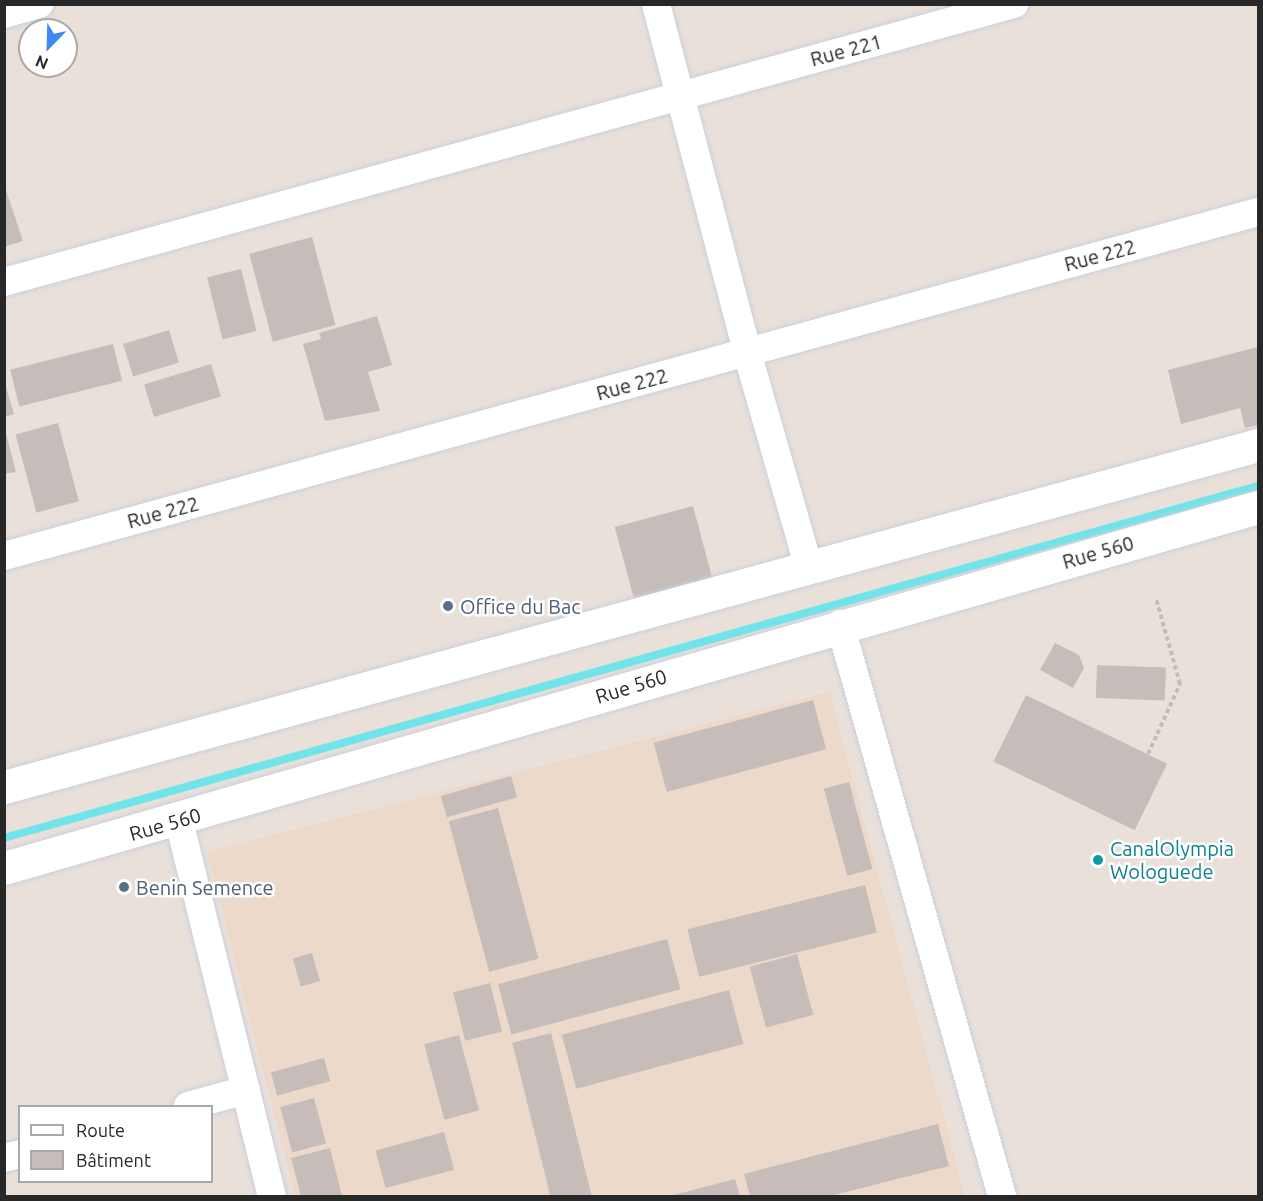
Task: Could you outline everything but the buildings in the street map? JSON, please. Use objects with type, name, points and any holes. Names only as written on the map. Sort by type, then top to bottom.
[{"type":"main road","points":[[4,788],[1258,445]]},
{"type":"main road","name":"Rue 560","points":[[4,868],[179,821],[840,624],[1258,507]]},
{"type":"street","points":[[4,14],[40,4]]},
{"type":"street","points":[[656,4],[678,96],[747,352],[810,568]]},
{"type":"street","name":"Rue 221","points":[[4,282],[1014,4]]},
{"type":"street","name":"Rue 222","points":[[4,556],[1258,212]]},
{"type":"street","points":[[840,624],[1002,1197]]},
{"type":"street","points":[[179,821],[272,1197]]},
{"type":"street","points":[[195,1105],[246,1090]]},
{"type":"path","points":[[1148,754],[1180,684],[1156,598]]},
{"type":"shaded area","points":[[829,692],[965,1196],[295,1196],[207,852]]},
{"type":"waterway","points":[[4,838],[1258,486]]},
{"type":"place","name":"Office du Bac","points":[[448,606]]},
{"type":"place","name":"CanalOlympia Wologuede","points":[[1098,860]]},
{"type":"place","name":"Benin Semence","points":[[124,887]]}]
